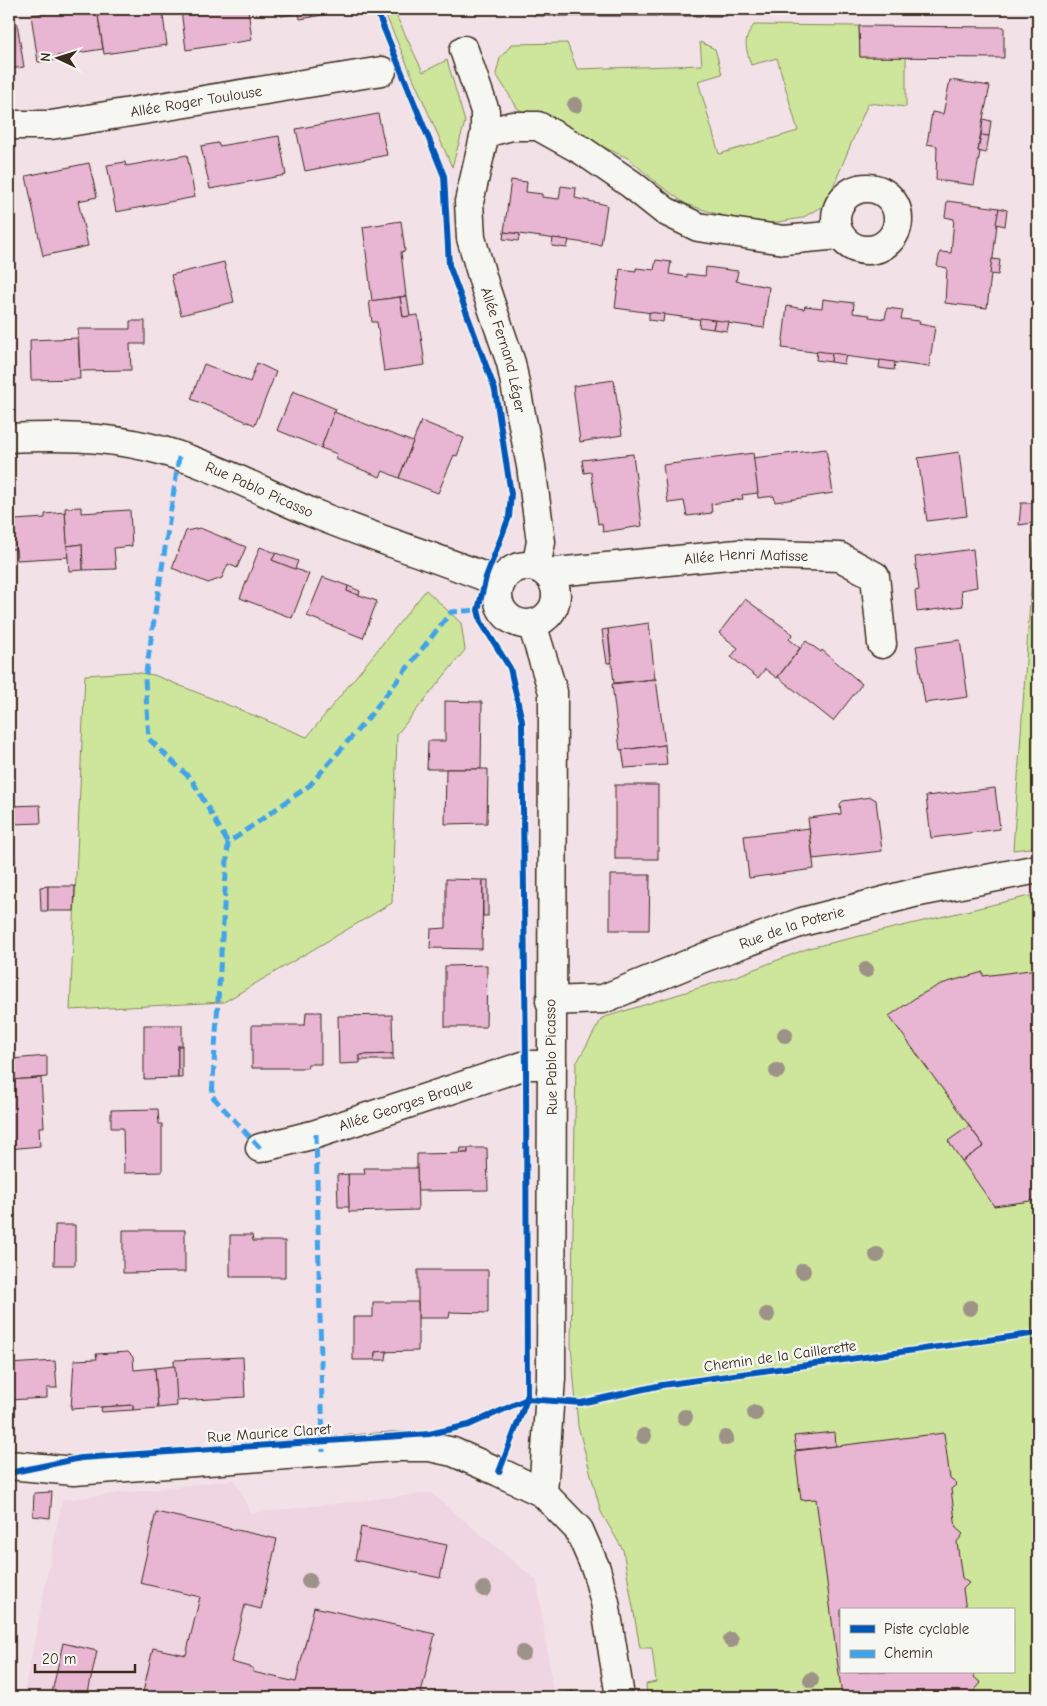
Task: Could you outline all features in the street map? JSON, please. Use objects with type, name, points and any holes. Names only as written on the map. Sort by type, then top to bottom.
[{"type":"street","name":"Allée Fernand Léger","points":[[464,50],[485,111],[485,133],[469,202],[471,238],[486,290],[511,363],[531,466],[542,542],[541,570]]},
{"type":"street","name":"Allée Roger Toulouse","points":[[9,125],[51,125],[382,71]]},
{"type":"street","points":[[485,133],[512,126],[538,126],[583,150],[632,184],[665,212],[698,227],[784,240],[840,235]]},
{"type":"street","name":"Rue Pablo Picasso","points":[[9,438],[62,436],[148,447],[201,464],[320,516],[501,582]]},
{"type":"street","name":"Allée Henri Matisse","points":[[541,570],[738,554],[840,557],[875,576],[882,644]]},
{"type":"street","points":[[526,566],[541,570],[553,582],[557,595],[554,607],[547,618],[532,624],[518,623],[508,618],[500,607],[498,592],[501,582],[515,569],[526,566]]},
{"type":"street","name":"Rue Pablo Picasso","points":[[532,624],[553,692],[550,1001],[552,1065],[551,1378],[543,1493]]},
{"type":"street","name":"Rue de la Poterie","points":[[550,1001],[603,999],[704,958],[802,922],[914,893],[1038,869]]},
{"type":"street","name":"Allée Georges Braque","points":[[260,1148],[316,1134],[526,1065],[552,1065]]},
{"type":"street","name":"Rue Maurice Claret","points":[[9,1466],[74,1471],[332,1451],[430,1447],[453,1452],[543,1493],[579,1530],[596,1569],[605,1602],[620,1697]]},
{"type":"shaded area","points":[[234,1480],[251,1513],[431,1493],[537,1581],[554,1697],[25,1697],[25,1688],[62,1500]]},
{"type":"green space","points":[[383,9],[393,9],[423,72],[447,60],[465,122],[452,167]]},
{"type":"green space","points":[[754,25],[859,26],[860,57],[906,57],[906,107],[868,103],[826,204],[802,218],[772,223],[723,216],[686,204],[657,183],[628,158],[518,109],[496,74],[500,58],[512,44],[567,43],[577,69],[702,65],[700,42],[715,49],[722,74],[698,81],[719,154],[798,131],[777,58],[751,65],[746,40]]},
{"type":"green space","points":[[1038,485],[1038,847],[1013,850]]},
{"type":"green space","points":[[426,590],[461,623],[465,650],[397,734],[392,903],[224,1002],[70,1010],[85,675],[132,672],[154,675],[307,737]]},
{"type":"green space","points":[[1038,894],[1038,1697],[647,1697],[646,1684],[656,1682],[652,1648],[640,1648],[623,1550],[601,1512],[578,1426],[571,1345],[576,1064],[602,1018],[734,977],[809,948]]},
{"type":"building","points":[[76,9],[97,9],[103,49],[57,56],[57,60],[38,62],[31,15]]},
{"type":"building","points":[[97,9],[162,9],[167,45],[104,54]]},
{"type":"building","points":[[248,9],[252,40],[186,50],[181,10]]},
{"type":"building","points":[[280,9],[330,9],[331,13],[312,17],[311,11],[281,16]]},
{"type":"building","points":[[535,9],[726,9],[726,16],[535,16]]},
{"type":"building","points":[[311,11],[312,17],[300,19],[299,13]]},
{"type":"building","points":[[17,23],[24,67],[9,69],[9,24]]},
{"type":"building","points":[[859,26],[1004,27],[1004,58],[860,57]]},
{"type":"building","points":[[950,80],[990,86],[983,119],[974,185],[936,180],[937,146],[927,144],[932,112],[943,114]]},
{"type":"building","points":[[378,114],[387,155],[305,171],[296,129]]},
{"type":"building","points":[[983,119],[991,121],[989,136],[981,135]]},
{"type":"building","points":[[981,135],[989,136],[986,153],[978,151]]},
{"type":"building","points":[[279,136],[286,175],[210,189],[201,146],[218,143],[219,146]]},
{"type":"building","points":[[187,155],[195,197],[116,212],[107,165],[125,162],[126,166]]},
{"type":"building","points":[[89,163],[97,197],[78,201],[88,246],[43,256],[26,176]]},
{"type":"building","points":[[511,180],[527,182],[526,192],[542,194],[542,197],[559,199],[561,186],[576,188],[575,198],[607,205],[601,245],[504,232]]},
{"type":"building","points":[[947,201],[999,208],[987,308],[945,303],[947,268],[937,266],[940,252],[951,253],[954,219],[945,217]]},
{"type":"building","points":[[999,208],[1007,210],[1005,226],[996,224]]},
{"type":"building","points":[[401,221],[405,251],[401,252],[406,296],[372,301],[363,227]]},
{"type":"building","points":[[504,232],[520,234],[518,241],[503,239]]},
{"type":"building","points":[[553,238],[569,240],[567,248],[552,246]]},
{"type":"building","points":[[992,259],[1000,260],[998,275],[990,274]]},
{"type":"building","points":[[656,260],[671,262],[669,274],[687,277],[687,274],[705,276],[706,267],[738,271],[736,281],[769,287],[764,328],[615,308],[620,269],[636,271],[636,268],[654,270]]},
{"type":"building","points":[[224,262],[234,302],[181,315],[171,275]]},
{"type":"building","points":[[407,296],[410,316],[403,317],[400,297]]},
{"type":"building","points":[[400,297],[403,317],[418,315],[425,365],[384,371],[377,322],[372,322],[369,301]]},
{"type":"building","points":[[823,299],[854,303],[853,313],[870,315],[869,317],[885,319],[887,308],[903,310],[901,319],[920,321],[919,324],[935,327],[929,367],[782,348],[787,306],[804,309],[805,306],[822,308]]},
{"type":"building","points":[[649,312],[664,314],[663,322],[649,320]]},
{"type":"building","points":[[700,318],[715,320],[713,329],[699,327]]},
{"type":"building","points":[[715,320],[729,322],[727,331],[713,329]]},
{"type":"building","points":[[130,321],[145,321],[145,344],[130,344],[131,370],[80,371],[78,329],[130,329]]},
{"type":"building","points":[[78,338],[80,379],[31,380],[30,340]]},
{"type":"building","points":[[9,339],[10,383],[9,383]]},
{"type":"building","points":[[817,351],[832,353],[831,362],[816,360]]},
{"type":"building","points":[[832,353],[846,355],[844,364],[831,362]]},
{"type":"building","points":[[880,360],[895,362],[894,370],[879,368]]},
{"type":"building","points":[[257,363],[276,372],[255,425],[191,399],[204,364],[250,382]]},
{"type":"building","points":[[614,380],[622,435],[580,442],[573,386]]},
{"type":"building","points":[[293,391],[336,409],[321,448],[277,430]]},
{"type":"building","points":[[334,412],[413,442],[399,478],[383,471],[380,477],[335,459],[337,454],[321,448]]},
{"type":"building","points":[[421,421],[464,438],[457,456],[454,455],[438,493],[399,478]]},
{"type":"building","points":[[826,449],[833,493],[775,502],[774,496],[758,498],[753,458]]},
{"type":"building","points":[[959,452],[967,516],[927,521],[918,458]]},
{"type":"building","points":[[753,453],[758,493],[742,495],[743,499],[711,504],[712,513],[687,516],[684,501],[668,503],[663,465]]},
{"type":"building","points":[[633,454],[642,526],[603,532],[602,523],[598,524],[591,472],[584,473],[582,460]]},
{"type":"building","points":[[1021,503],[1034,503],[1033,523],[1019,525]]},
{"type":"building","points":[[81,507],[81,513],[130,510],[132,546],[114,548],[116,569],[83,570],[82,544],[67,546],[65,508]]},
{"type":"building","points":[[9,511],[14,511],[15,520],[45,518],[45,514],[65,512],[68,557],[17,560],[16,549],[9,549]]},
{"type":"building","points":[[200,528],[246,547],[237,568],[228,564],[222,578],[208,583],[172,568],[186,531]]},
{"type":"building","points":[[82,544],[83,570],[69,571],[67,546]]},
{"type":"building","points":[[260,547],[276,553],[272,560],[309,574],[292,618],[240,598]]},
{"type":"building","points":[[973,549],[977,587],[961,590],[963,606],[917,612],[915,591],[919,590],[915,557]]},
{"type":"building","points":[[276,553],[298,561],[295,569],[272,560]]},
{"type":"building","points":[[323,577],[348,586],[347,591],[377,601],[363,638],[307,616]]},
{"type":"building","points":[[348,586],[360,591],[359,595],[347,591]]},
{"type":"building","points":[[745,599],[793,634],[789,639],[800,648],[777,678],[765,669],[758,678],[731,657],[738,648],[719,633]]},
{"type":"building","points":[[649,623],[655,679],[614,683],[608,629]]},
{"type":"building","points":[[608,629],[611,663],[607,663],[602,630]]},
{"type":"building","points":[[960,640],[968,697],[925,703],[916,646]]},
{"type":"building","points":[[806,641],[821,652],[822,650],[862,684],[833,721],[778,677]]},
{"type":"building","points":[[656,679],[665,745],[620,750],[612,684]]},
{"type":"building","points":[[445,701],[482,702],[481,769],[427,769],[428,741],[445,741]]},
{"type":"building","points":[[665,745],[667,765],[625,768],[622,750]]},
{"type":"building","points":[[446,769],[488,769],[487,823],[445,824]]},
{"type":"building","points":[[615,785],[658,785],[658,859],[615,859]]},
{"type":"building","points":[[995,788],[1000,829],[931,838],[926,796]]},
{"type":"building","points":[[871,797],[876,800],[882,851],[813,859],[808,818],[841,814],[840,804],[843,801]]},
{"type":"building","points":[[40,805],[41,823],[13,824],[15,862],[9,862],[9,806]]},
{"type":"building","points":[[809,828],[814,869],[749,878],[744,836]]},
{"type":"building","points":[[610,875],[650,875],[649,930],[610,930]]},
{"type":"building","points":[[446,879],[483,880],[482,949],[430,948],[431,929],[446,928]]},
{"type":"building","points":[[483,880],[488,880],[488,916],[483,916]]},
{"type":"building","points":[[48,886],[48,911],[41,911],[40,887]]},
{"type":"building","points":[[48,886],[75,886],[74,911],[48,911]]},
{"type":"building","points":[[487,965],[486,1027],[445,1027],[445,966]]},
{"type":"building","points":[[1038,969],[1038,1200],[994,1206],[962,1161],[984,1146],[889,1016],[918,996],[941,984],[983,972],[983,976]]},
{"type":"building","points":[[306,1012],[321,1012],[321,1064],[308,1064],[307,1068],[252,1068],[252,1025],[305,1025]]},
{"type":"building","points":[[392,1015],[393,1054],[360,1055],[360,1063],[339,1064],[338,1016]]},
{"type":"building","points":[[144,1025],[182,1025],[182,1046],[178,1046],[178,1078],[144,1079]]},
{"type":"building","points":[[178,1046],[182,1046],[182,1078],[178,1078]]},
{"type":"building","points":[[393,1054],[393,1060],[360,1060],[360,1055]]},
{"type":"building","points":[[47,1056],[47,1077],[13,1080],[11,1059]]},
{"type":"building","points":[[41,1078],[44,1127],[39,1127],[40,1146],[9,1149],[9,1080]]},
{"type":"building","points":[[158,1109],[159,1124],[162,1124],[162,1172],[124,1173],[123,1128],[111,1128],[111,1110]]},
{"type":"building","points":[[969,1126],[984,1146],[962,1161],[948,1141]]},
{"type":"building","points":[[461,1148],[468,1148],[468,1153],[460,1153]]},
{"type":"building","points":[[468,1148],[487,1148],[488,1190],[417,1191],[417,1154],[468,1153]]},
{"type":"building","points":[[364,1168],[417,1168],[418,1210],[349,1212],[348,1174],[365,1174]]},
{"type":"building","points":[[348,1174],[349,1207],[338,1207],[337,1175]]},
{"type":"building","points":[[55,1225],[75,1225],[75,1265],[54,1265]]},
{"type":"building","points":[[123,1230],[185,1230],[185,1272],[123,1273]]},
{"type":"building","points":[[230,1235],[252,1235],[253,1241],[285,1241],[285,1277],[230,1277]]},
{"type":"building","points":[[418,1270],[488,1270],[488,1313],[450,1312],[449,1318],[418,1318]]},
{"type":"building","points":[[373,1302],[418,1302],[418,1351],[375,1352],[375,1360],[353,1360],[353,1317],[373,1317]]},
{"type":"building","points":[[387,1351],[386,1360],[375,1360],[375,1352]]},
{"type":"building","points":[[128,1352],[133,1357],[134,1370],[155,1368],[158,1408],[133,1410],[133,1405],[71,1409],[74,1360],[97,1359],[96,1354]]},
{"type":"building","points":[[243,1357],[245,1397],[176,1401],[174,1360]]},
{"type":"building","points":[[55,1361],[57,1388],[47,1388],[47,1398],[9,1400],[9,1364]]},
{"type":"building","points":[[175,1366],[177,1406],[158,1408],[155,1368]]},
{"type":"building","points":[[133,1405],[133,1410],[101,1412],[102,1407]]},
{"type":"building","points":[[835,1432],[836,1446],[796,1450],[794,1436]]},
{"type":"building","points":[[944,1433],[950,1479],[957,1484],[951,1489],[956,1528],[963,1534],[957,1542],[962,1578],[969,1583],[963,1589],[966,1608],[840,1608],[840,1674],[973,1674],[981,1683],[974,1691],[975,1697],[842,1697],[816,1499],[801,1500],[795,1451]]},
{"type":"building","points":[[52,1492],[50,1518],[33,1516],[34,1493]]},
{"type":"building","points":[[156,1512],[277,1539],[261,1609],[245,1605],[231,1662],[253,1668],[253,1672],[296,1682],[314,1607],[435,1634],[421,1693],[428,1695],[428,1697],[142,1697],[153,1648],[186,1655],[200,1597],[140,1583]]},
{"type":"building","points":[[361,1527],[447,1545],[440,1578],[355,1560]]},
{"type":"building","points":[[63,1643],[97,1651],[87,1697],[51,1697]]},
{"type":"building","points":[[573,1691],[575,1697],[567,1697],[566,1693]]},
{"type":"marked path","points":[[179,457],[145,679],[149,739],[192,780],[228,843]]},
{"type":"marked path","points":[[260,1148],[212,1096],[228,843],[310,785],[368,718],[451,612],[478,610]]},
{"type":"marked path","points":[[316,1134],[323,1452]]},
{"type":"cycle path","points":[[376,9],[444,176],[449,265],[495,390],[511,494],[509,517],[486,577],[478,610],[481,622],[510,668],[522,721],[527,1399],[499,1472]]},
{"type":"cycle path","name":"Chemin de la Caillerette","points":[[9,1473],[81,1458],[429,1434],[469,1425],[527,1399],[581,1403],[662,1385],[1038,1333]]}]
